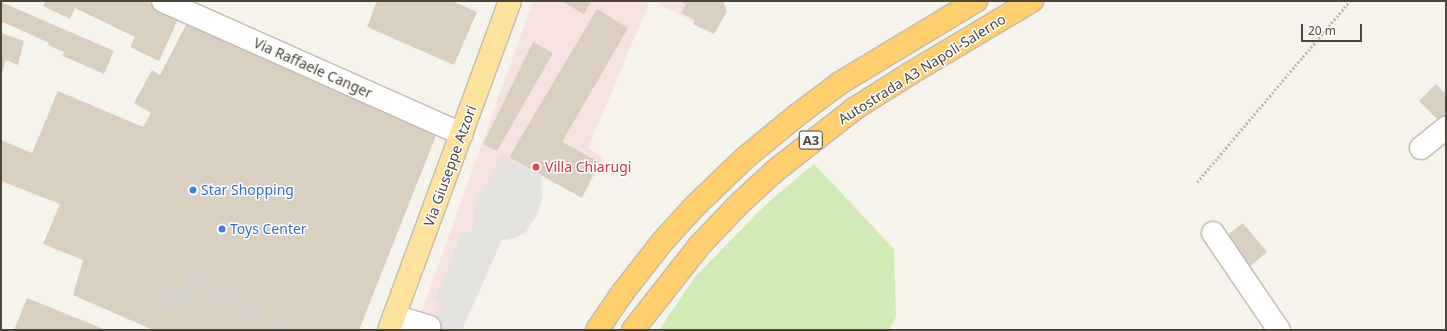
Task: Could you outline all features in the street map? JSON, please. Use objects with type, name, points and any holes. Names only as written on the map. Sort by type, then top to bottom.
[{"type":"highway","name":"Autostrada A3 Napoli-Salerno","points":[[597,330],[623,292],[663,241],[694,207],[745,158],[796,116],[840,83],[976,1]]},
{"type":"highway","name":"Autostrada A3 Napoli-Salerno","points":[[634,330],[664,288],[699,246],[740,203],[776,170],[854,109],[911,73],[1032,1]]},
{"type":"main road","name":"Via Giuseppe Atzori","points":[[391,323],[510,1]]},
{"type":"street","name":"Via Raffaele Canger","points":[[163,1],[462,134]]},
{"type":"street","points":[[1420,148],[1446,128]]},
{"type":"street","points":[[1212,233],[1279,330]]},
{"type":"street","points":[[391,323],[429,327]]},
{"type":"path","points":[[1197,182],[1350,1]]},
{"type":"shaded area","name":"Villa Chiarugi","points":[[533,1],[650,1],[588,148],[604,158],[582,198],[541,176],[542,199],[538,213],[526,232],[514,238],[502,240],[462,330],[415,330]]},
{"type":"shaded area","points":[[654,1],[723,1],[727,11],[714,34]]},
{"type":"shaded area","points":[[502,154],[541,176],[542,199],[538,213],[526,232],[514,238],[502,240],[462,330],[427,330],[437,310],[444,305],[435,299],[462,233],[471,232],[474,225],[473,212],[477,199]]},
{"type":"green space","points":[[814,164],[894,249],[896,317],[889,330],[659,330],[695,277],[765,205]]},
{"type":"building","points":[[46,1],[146,1],[179,17],[159,61],[130,47],[135,37],[75,8],[70,19],[43,6]]},
{"type":"building","points":[[377,1],[452,1],[477,12],[454,65],[367,27]]},
{"type":"building","points":[[561,1],[591,1],[584,14]]},
{"type":"building","points":[[679,1],[723,1],[727,11],[714,34],[693,24],[695,20],[681,13],[686,4]]},
{"type":"building","points":[[1,2],[114,51],[104,74],[63,56],[64,52],[48,45],[49,43],[3,22],[1,26]]},
{"type":"building","points":[[597,9],[628,28],[562,142],[599,162],[582,198],[509,157]]},
{"type":"building","points":[[189,19],[437,133],[359,330],[153,330],[73,295],[83,260],[43,244],[60,204],[1,181],[1,140],[32,153],[58,91],[143,127],[151,113],[134,103],[152,70],[160,75]]},
{"type":"building","points":[[1,33],[24,41],[18,65],[6,60],[1,76]]},
{"type":"building","points":[[533,42],[553,53],[497,151],[483,144]]},
{"type":"building","points":[[1436,84],[1446,94],[1446,121],[1442,124],[1419,101]]},
{"type":"building","points":[[1243,223],[1267,252],[1248,268],[1223,239]]},
{"type":"building","points":[[27,298],[106,330],[14,330]]},
{"type":"tunnel","points":[[168,310],[183,280],[289,330]]},
{"type":"place","name":"Villa Chiarugi","points":[[536,167]]},
{"type":"place","name":"Star Shopping","points":[[193,190]]},
{"type":"place","name":"Toys Center","points":[[222,229]]}]
